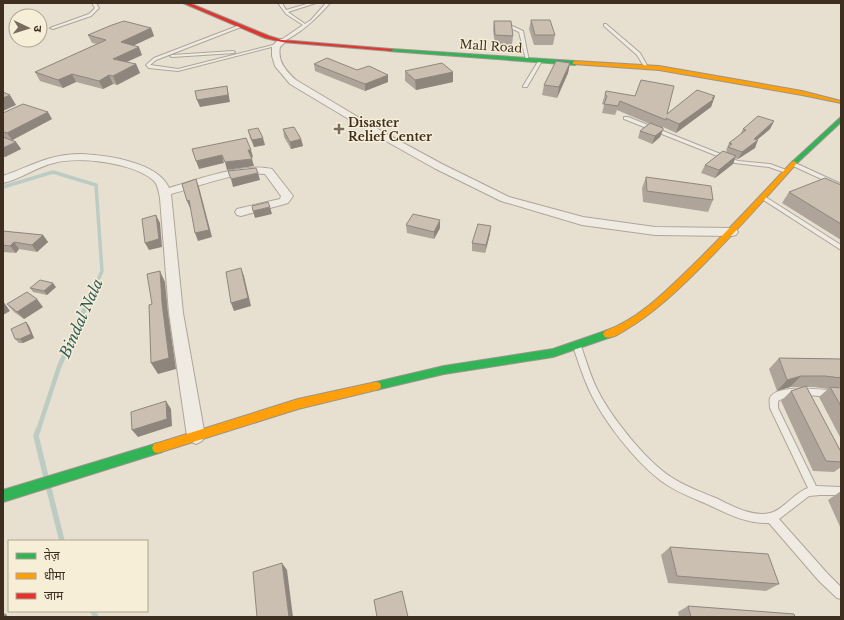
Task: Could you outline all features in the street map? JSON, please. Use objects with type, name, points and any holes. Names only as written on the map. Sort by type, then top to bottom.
[{"type":"street","name":"Mall Road","points":[[185,3],[279,43],[646,67],[677,70],[802,93]]},
{"type":"street","points":[[279,43],[275,48],[276,60],[293,82],[425,159],[505,199],[582,221],[655,231],[732,232]]},
{"type":"street","points":[[802,93],[835,93],[840,111]]},
{"type":"street","points":[[802,93],[840,111]]},
{"type":"street","points":[[3,496],[298,404],[429,373],[553,353],[616,332],[642,316],[669,294],[732,232],[764,198],[840,111]]},
{"type":"street","points":[[3,180],[53,160],[75,156],[121,163],[149,173],[159,180],[164,192],[168,217],[170,253],[183,365],[196,436]]},
{"type":"street","points":[[164,192],[248,170],[268,171],[286,196],[286,199],[284,201],[241,212]]},
{"type":"lane","points":[[52,28],[90,15],[96,8],[94,3]]},
{"type":"lane","points":[[280,3],[296,20],[306,26]]},
{"type":"lane","points":[[286,11],[314,3]]},
{"type":"lane","points":[[240,26],[164,56],[150,62],[148,65],[149,67],[178,70],[279,43],[306,26],[317,17],[328,3]]},
{"type":"lane","points":[[605,24],[639,54],[646,67]]},
{"type":"lane","points":[[507,25],[521,31],[528,60]]},
{"type":"lane","points":[[164,56],[249,52]]},
{"type":"lane","points":[[525,86],[540,61]]},
{"type":"lane","points":[[626,118],[737,162],[770,166],[786,171]]},
{"type":"lane","points":[[793,164],[841,186]]},
{"type":"lane","points":[[764,198],[841,248]]},
{"type":"lane","points":[[577,346],[597,396],[624,434],[643,457],[663,477],[734,512],[759,518],[771,518],[806,493],[814,491],[841,491]]},
{"type":"lane","points":[[814,491],[774,408],[774,399],[783,392],[841,395]]},
{"type":"lane","points":[[771,518],[823,577],[841,594]]},
{"type":"building","points":[[531,20],[550,20],[555,35],[535,35]]},
{"type":"building","points":[[124,21],[151,28],[121,42],[139,47],[113,59],[136,64],[113,76],[109,75],[99,81],[72,74],[58,80],[35,72],[106,40],[88,35]]},
{"type":"building","points":[[494,21],[511,21],[513,36],[495,35]]},
{"type":"building","points":[[327,58],[357,70],[369,66],[388,75],[365,84],[314,64]]},
{"type":"building","points":[[556,61],[570,63],[559,87],[544,85]]},
{"type":"building","points":[[442,63],[453,72],[415,80],[405,71]]},
{"type":"building","points":[[641,80],[674,86],[667,114],[697,90],[715,96],[712,98],[714,99],[679,124],[620,101],[618,106],[604,104],[607,96],[605,95],[606,91],[635,96]]},
{"type":"building","points":[[227,86],[228,95],[197,100],[195,91]]},
{"type":"building","points":[[3,92],[10,95],[3,98]]},
{"type":"building","points":[[23,104],[48,112],[7,133],[3,132],[3,113]]},
{"type":"building","points":[[758,116],[774,121],[754,139],[758,140],[742,152],[728,147],[732,144],[729,143],[746,130],[743,129]]},
{"type":"building","points":[[650,123],[663,128],[663,130],[655,136],[640,131]]},
{"type":"building","points":[[294,127],[301,139],[290,142],[283,129]]},
{"type":"building","points":[[258,128],[263,138],[252,140],[248,130]]},
{"type":"building","points":[[3,137],[16,142],[3,148]]},
{"type":"building","points":[[246,138],[251,150],[248,150],[252,159],[225,162],[222,155],[196,161],[192,149]]},
{"type":"building","points":[[723,151],[736,156],[719,170],[705,165]]},
{"type":"building","points":[[256,168],[258,173],[231,179],[228,171]]},
{"type":"building","points":[[646,177],[711,186],[713,200],[647,191]]},
{"type":"building","points":[[825,178],[841,185],[841,224],[789,192]]},
{"type":"building","points":[[196,179],[209,230],[195,233],[189,200],[187,201],[182,184]]},
{"type":"building","points":[[268,202],[270,207],[253,211],[252,206]]},
{"type":"building","points":[[413,214],[440,220],[434,232],[406,225]]},
{"type":"building","points":[[156,215],[159,239],[145,243],[142,219]]},
{"type":"building","points":[[478,224],[491,226],[486,245],[472,243]]},
{"type":"building","points":[[3,231],[43,235],[32,245],[14,242],[10,246],[3,245]]},
{"type":"building","points":[[241,268],[248,298],[231,303],[226,272]]},
{"type":"building","points":[[160,271],[162,303],[169,358],[151,363],[149,305],[152,304],[147,274]]},
{"type":"building","points":[[40,280],[53,283],[44,291],[30,288]]},
{"type":"building","points":[[27,292],[37,299],[17,312],[7,304]]},
{"type":"building","points":[[26,322],[31,334],[20,339],[15,339],[11,329]]},
{"type":"building","points":[[779,358],[841,359],[841,378],[801,376],[787,380]]},
{"type":"building","points":[[806,386],[841,452],[841,462],[826,461],[791,391]]},
{"type":"building","points":[[830,387],[841,388],[841,406]]},
{"type":"building","points":[[166,401],[167,419],[132,430],[131,412]]},
{"type":"building","points":[[670,547],[768,554],[779,584],[677,576]]},
{"type":"building","points":[[282,563],[289,617],[257,617],[253,572]]},
{"type":"building","points":[[402,591],[408,617],[377,617],[374,600]]},
{"type":"building","points":[[688,606],[794,614],[795,617],[691,617]]},
{"type":"waterway","name":"Bindal Nala","points":[[3,187],[53,172],[96,185],[102,271],[97,282]]},
{"type":"waterway","name":"Bindal Nala","points":[[38,431],[59,367],[97,281]]},
{"type":"waterway","name":"Bindal Nala","points":[[38,430],[36,436],[46,477]]},
{"type":"waterway","name":"Bindal Nala","points":[[49,489],[62,540]]},
{"type":"waterway","name":"Bindal Nala","points":[[94,612],[96,617]]},
{"type":"traffic: fast","points":[[391,50],[575,63]]},
{"type":"traffic: fast","points":[[794,163],[841,119]]},
{"type":"traffic: fast","points":[[376,386],[444,370],[553,353],[608,334]]},
{"type":"traffic: fast","points":[[3,496],[158,448]]},
{"type":"traffic: slow","points":[[575,63],[659,68],[802,93],[839,102]]},
{"type":"traffic: slow","points":[[608,334],[642,316],[669,294],[732,232],[794,163]]},
{"type":"traffic: slow","points":[[158,448],[298,404],[376,386]]},
{"type":"traffic: jam","points":[[185,3],[267,37],[282,41],[391,50]]},
{"type":"place","name":"Disaster Relief Center","points":[[339,129]]}]
